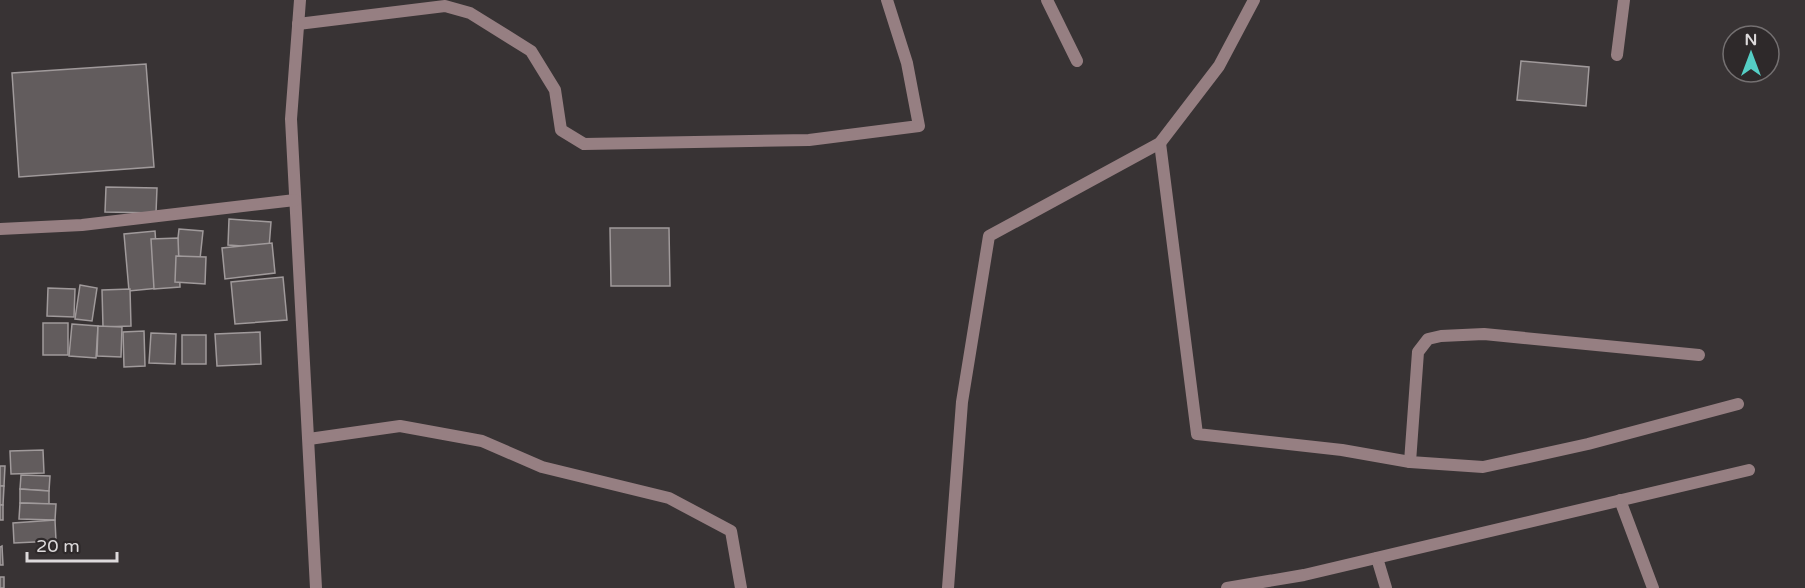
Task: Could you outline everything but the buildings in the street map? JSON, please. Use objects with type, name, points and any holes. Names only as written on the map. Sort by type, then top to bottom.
[{"type":"street","points":[[300,0],[291,119],[316,588]]},
{"type":"street","points":[[298,24],[445,6],[470,14],[531,51],[555,90],[561,130],[584,144],[809,140],[919,126],[907,63],[886,0]]},
{"type":"street","points":[[1047,0],[1077,61]]},
{"type":"street","points":[[948,588],[962,402],[989,236],[1160,143],[1219,66],[1254,0]]},
{"type":"street","points":[[1617,55],[1624,0]]},
{"type":"street","points":[[1160,143],[1197,434],[1342,450],[1410,462],[1483,467],[1588,444],[1738,404]]},
{"type":"street","points":[[0,229],[82,225],[295,200]]},
{"type":"street","points":[[1410,462],[1418,352],[1428,339],[1441,336],[1484,334],[1699,356]]},
{"type":"street","points":[[309,440],[400,426],[482,441],[542,467],[669,498],[731,531],[741,588]]},
{"type":"street","points":[[1227,588],[1304,575],[1749,470]]},
{"type":"street","points":[[1620,500],[1653,588]]},
{"type":"street","points":[[1377,558],[1386,588]]}]
